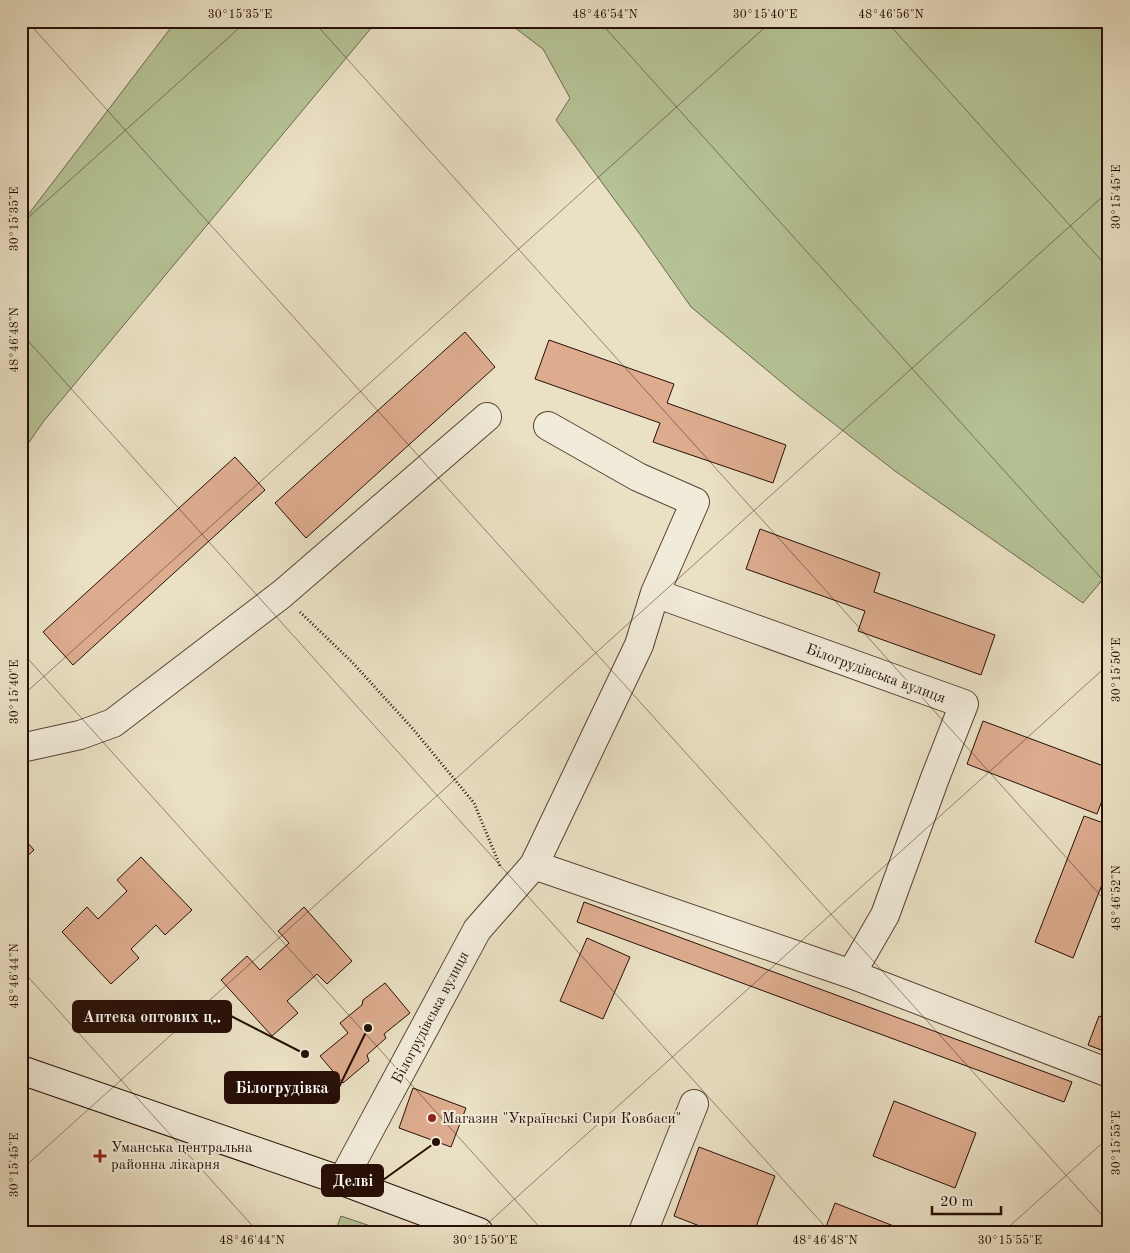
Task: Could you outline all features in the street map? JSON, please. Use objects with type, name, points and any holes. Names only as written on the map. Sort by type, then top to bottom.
[{"type":"street","points":[[21,748],[80,735],[112,723],[282,594],[487,417]]},
{"type":"street","name":"Білогрудівська вулиця","points":[[342,1181],[477,930],[534,865],[639,644],[655,593],[694,502],[638,477],[548,426]]},
{"type":"street","name":"Білогрудівська вулиця","points":[[655,593],[964,704],[885,915],[852,974]]},
{"type":"street","points":[[534,865],[852,974],[1109,1073]]},
{"type":"street","points":[[21,1070],[342,1181],[479,1232]]},
{"type":"street","points":[[643,1232],[694,1104]]},
{"type":"path","points":[[282,594],[358,669],[413,729],[474,803],[511,891]]},
{"type":"green space","points":[[176,21],[377,21],[43,422],[21,454],[21,224]]},
{"type":"green space","points":[[506,21],[1092,21],[1109,35],[1109,572],[1083,603],[895,471],[798,396],[691,307],[556,120],[570,98],[543,49]]},
{"type":"green space","points":[[341,1216],[388,1232],[335,1232]]},
{"type":"building","points":[[465,332],[495,367],[306,538],[275,503]]},
{"type":"building","points":[[549,340],[674,384],[667,403],[786,445],[773,483],[653,442],[660,423],[535,379]]},
{"type":"building","points":[[235,457],[265,490],[73,665],[43,632]]},
{"type":"building","points":[[760,529],[880,573],[874,592],[995,635],[981,675],[858,631],[865,611],[746,569]]},
{"type":"building","points":[[983,721],[1109,768],[1109,782],[1097,814],[967,764]]},
{"type":"building","points":[[1084,816],[1109,825],[1109,867],[1073,958],[1035,942]]},
{"type":"building","points":[[21,835],[34,850],[21,862]]},
{"type":"building","points":[[141,857],[192,910],[165,935],[156,925],[131,949],[139,958],[111,984],[62,932],[87,907],[98,919],[127,891],[117,880]]},
{"type":"building","points":[[584,902],[1072,1082],[1064,1102],[577,922]]},
{"type":"building","points":[[304,907],[352,961],[327,984],[317,974],[287,1001],[298,1013],[272,1036],[221,980],[247,956],[260,970],[289,943],[278,931]]},
{"type":"building","points":[[587,938],[630,957],[603,1019],[560,1001]]},
{"type":"building","points":[[385,983],[410,1013],[384,1034],[386,1038],[367,1055],[369,1061],[343,1083],[320,1056],[348,1033],[340,1023],[362,1005],[363,1000]]},
{"type":"building","points":[[1099,1016],[1109,1020],[1109,1053],[1088,1045]]},
{"type":"building","name":"Магазин \"Українські Сири Ковбаси\"","points":[[413,1088],[466,1108],[451,1147],[399,1128]]},
{"type":"building","points":[[894,1101],[976,1133],[955,1188],[873,1156]]},
{"type":"building","points":[[699,1147],[775,1176],[754,1232],[715,1232],[674,1216]]},
{"type":"building","points":[[835,1203],[909,1232],[824,1232]]},
{"type":"place","name":"Білогрудівка","points":[[368,1028]]},
{"type":"place","name":"Аптека оптових ц‥","points":[[305,1054]]},
{"type":"place","name":"Магазин \"Українські Сири Ковбаси\"","points":[[432,1118]]},
{"type":"place","name":"Делві","points":[[436,1142]]},
{"type":"place","name":"Уманська центральна районна лікарня","points":[[100,1156]]}]
